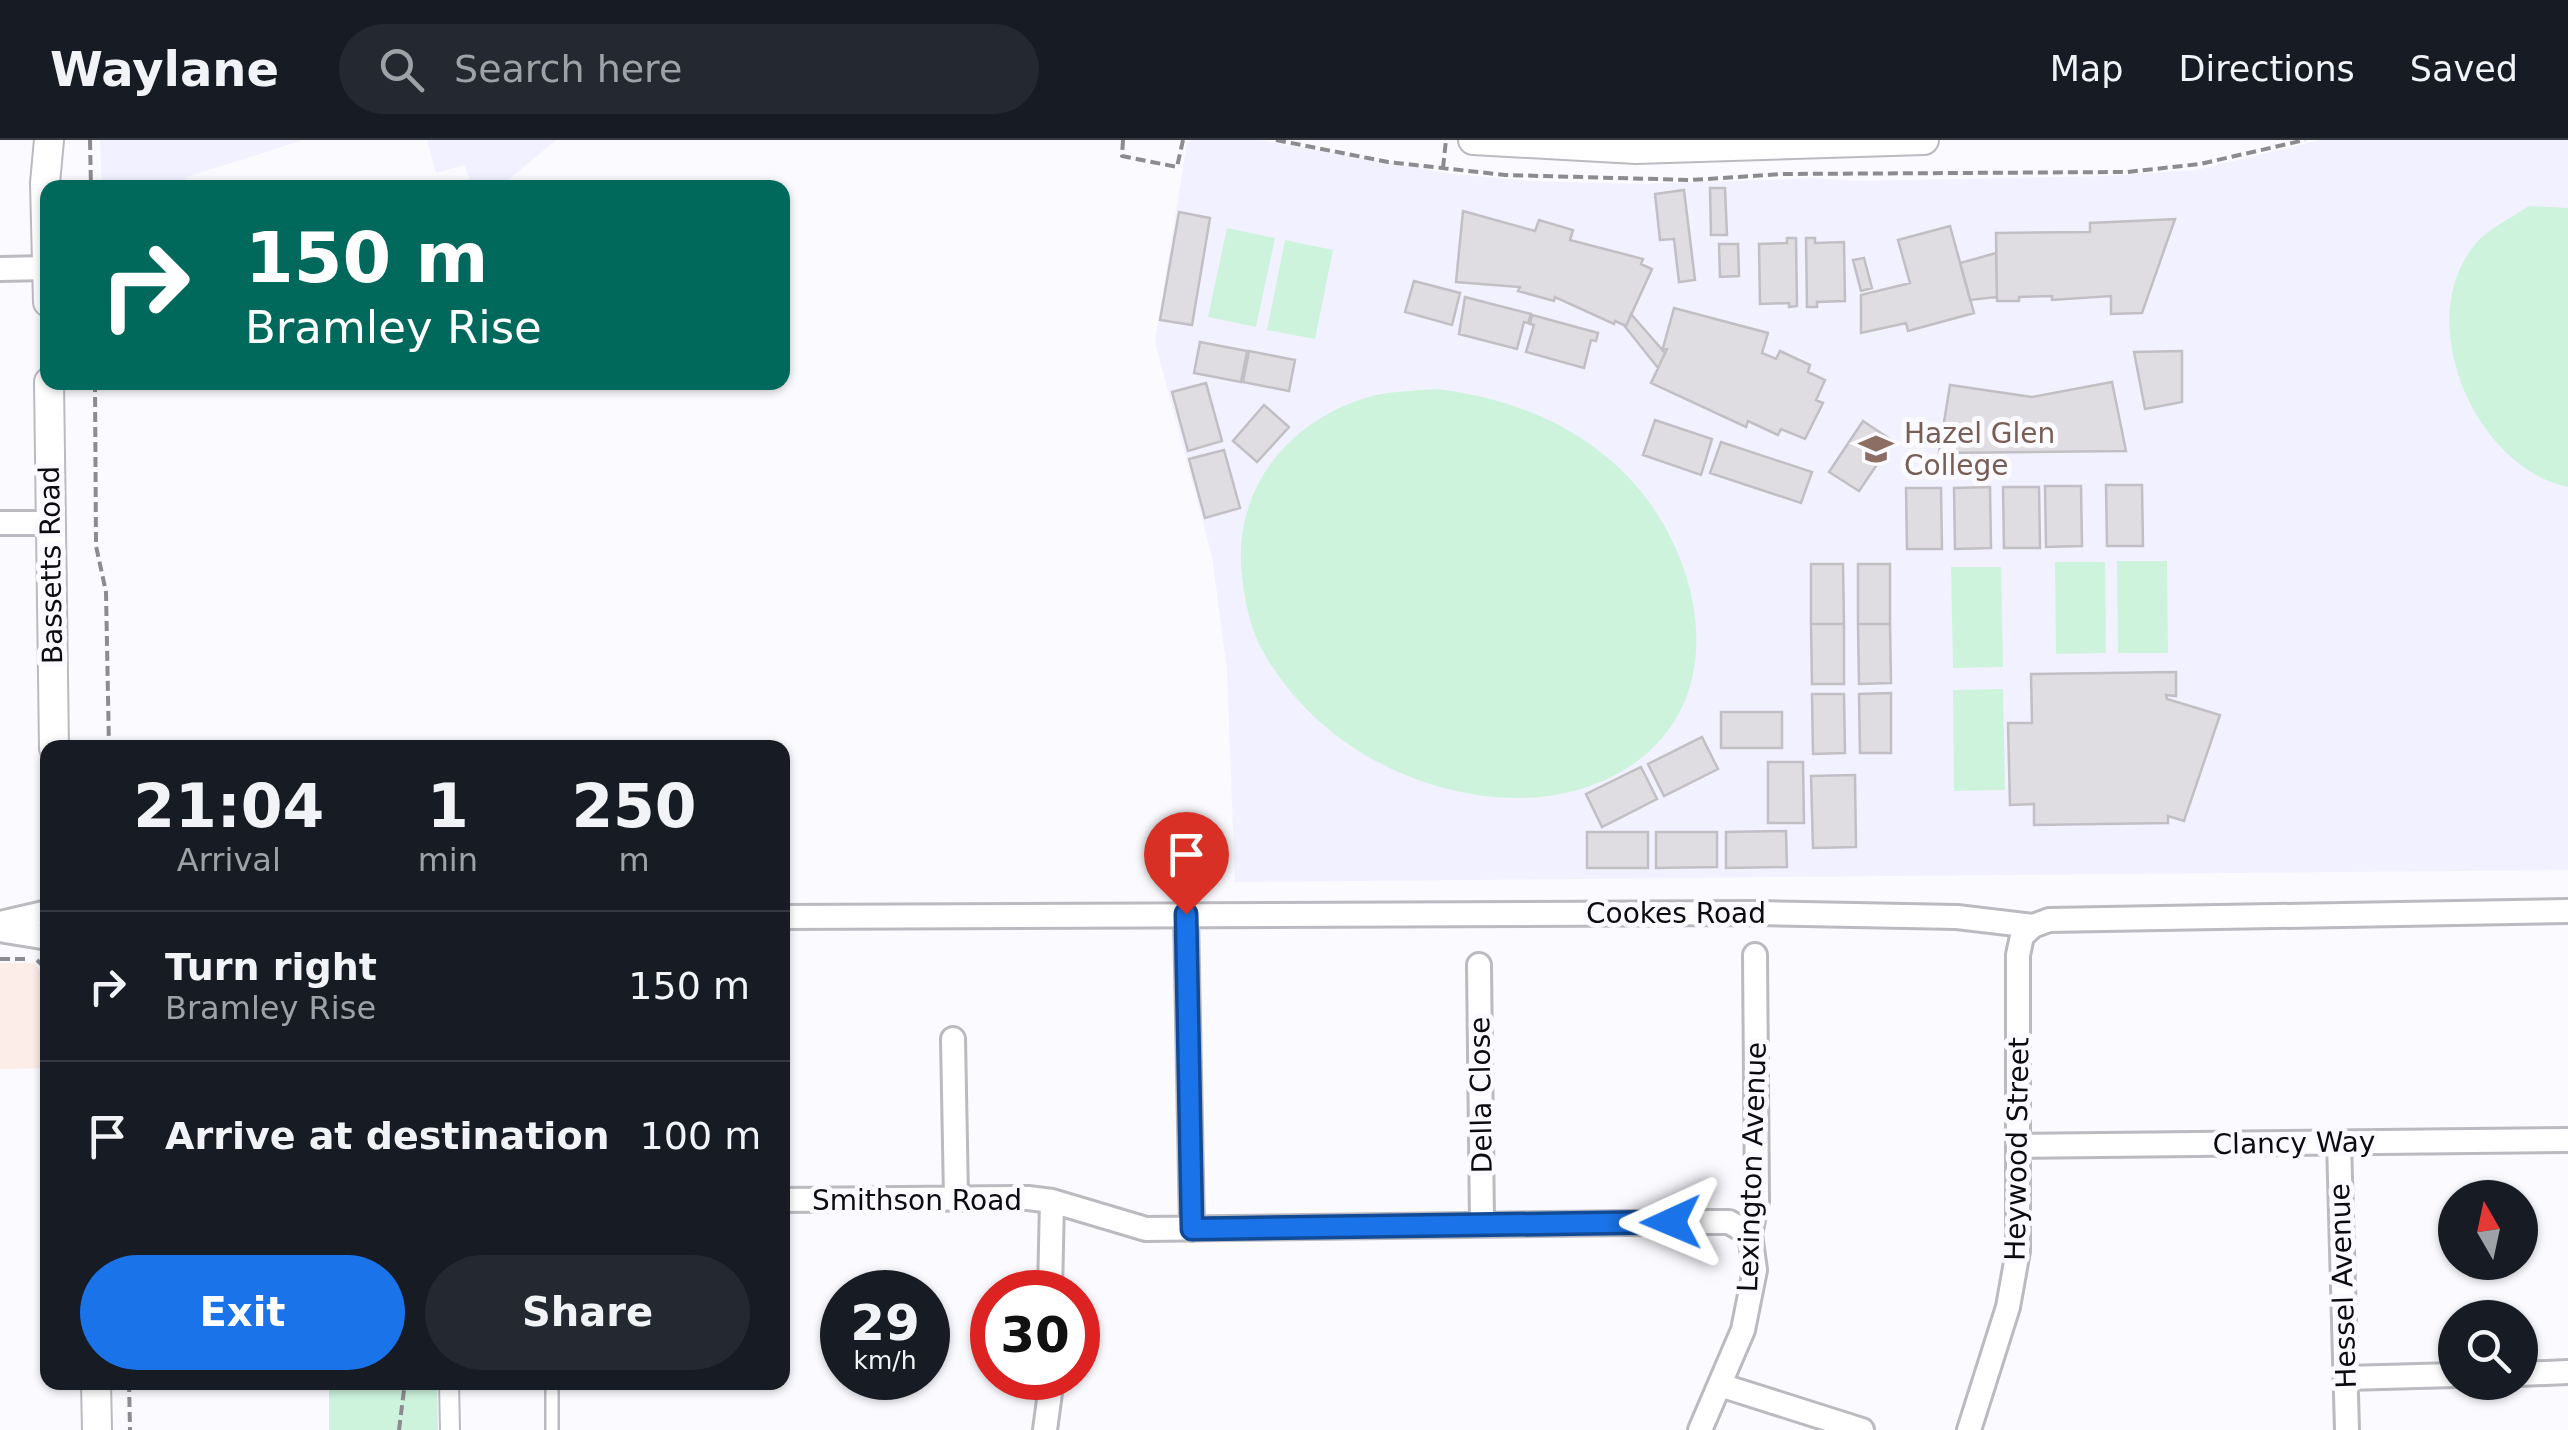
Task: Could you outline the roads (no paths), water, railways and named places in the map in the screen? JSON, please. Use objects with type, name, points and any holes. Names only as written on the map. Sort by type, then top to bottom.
[{"type":"street","points":[[45,180],[48,140]]},
{"type":"street","points":[[1473,140],[1578,147],[1924,140]]},
{"type":"street","points":[[0,269],[40,268]]},
{"type":"street","name":"Bassetts Road","points":[[49,390],[54,740]]},
{"type":"street","points":[[0,524],[50,523]]},
{"type":"street","name":"Cookes Road","points":[[790,917],[1758,912],[1958,917],[2033,926],[2049,920],[2568,912]]},
{"type":"street","points":[[0,927],[40,914]]},
{"type":"street","points":[[1186,914],[1192,1229]]},
{"type":"street","name":"Heywood Street","points":[[1969,1430],[2014,1280],[2020,1217],[2018,955],[2022,936],[2033,926]]},
{"type":"street","points":[[0,927],[40,936]]},
{"type":"street","name":"Lexington Avenue","points":[[1700,1430],[1743,1330],[1756,1255],[1750,1234],[1757,1201],[1755,955]]},
{"type":"street","name":"Della Close","points":[[1479,965],[1482,1224]]},
{"type":"street","points":[[953,1039],[956,1197]]},
{"type":"street","name":"Clancy Way","points":[[2020,1146],[2568,1140]]},
{"type":"street","name":"Hessel Avenue","points":[[2339,1142],[2347,1430]]},
{"type":"street","name":"Smithson Road","points":[[790,1200],[956,1197],[1052,1201],[1124,1225],[1192,1229],[1728,1222],[1750,1234]]},
{"type":"street","points":[[1050,1270],[1052,1201]]},
{"type":"street","points":[[2538,1373],[2568,1372]]},
{"type":"street","points":[[2346,1378],[2438,1375]]},
{"type":"street","points":[[1720,1386],[1862,1430]]},
{"type":"street","points":[[96,1390],[97,1430]]},
{"type":"street","points":[[449,1390],[450,1430]]},
{"type":"street","points":[[1045,1430],[1050,1400]]},
{"type":"street","points":[[1056,1400],[1064,1430]]},
{"type":"lane","points":[[552,1390],[552,1430]]},
{"type":"place","name":"Hazel Glen College","points":[[1876,449]]}]
